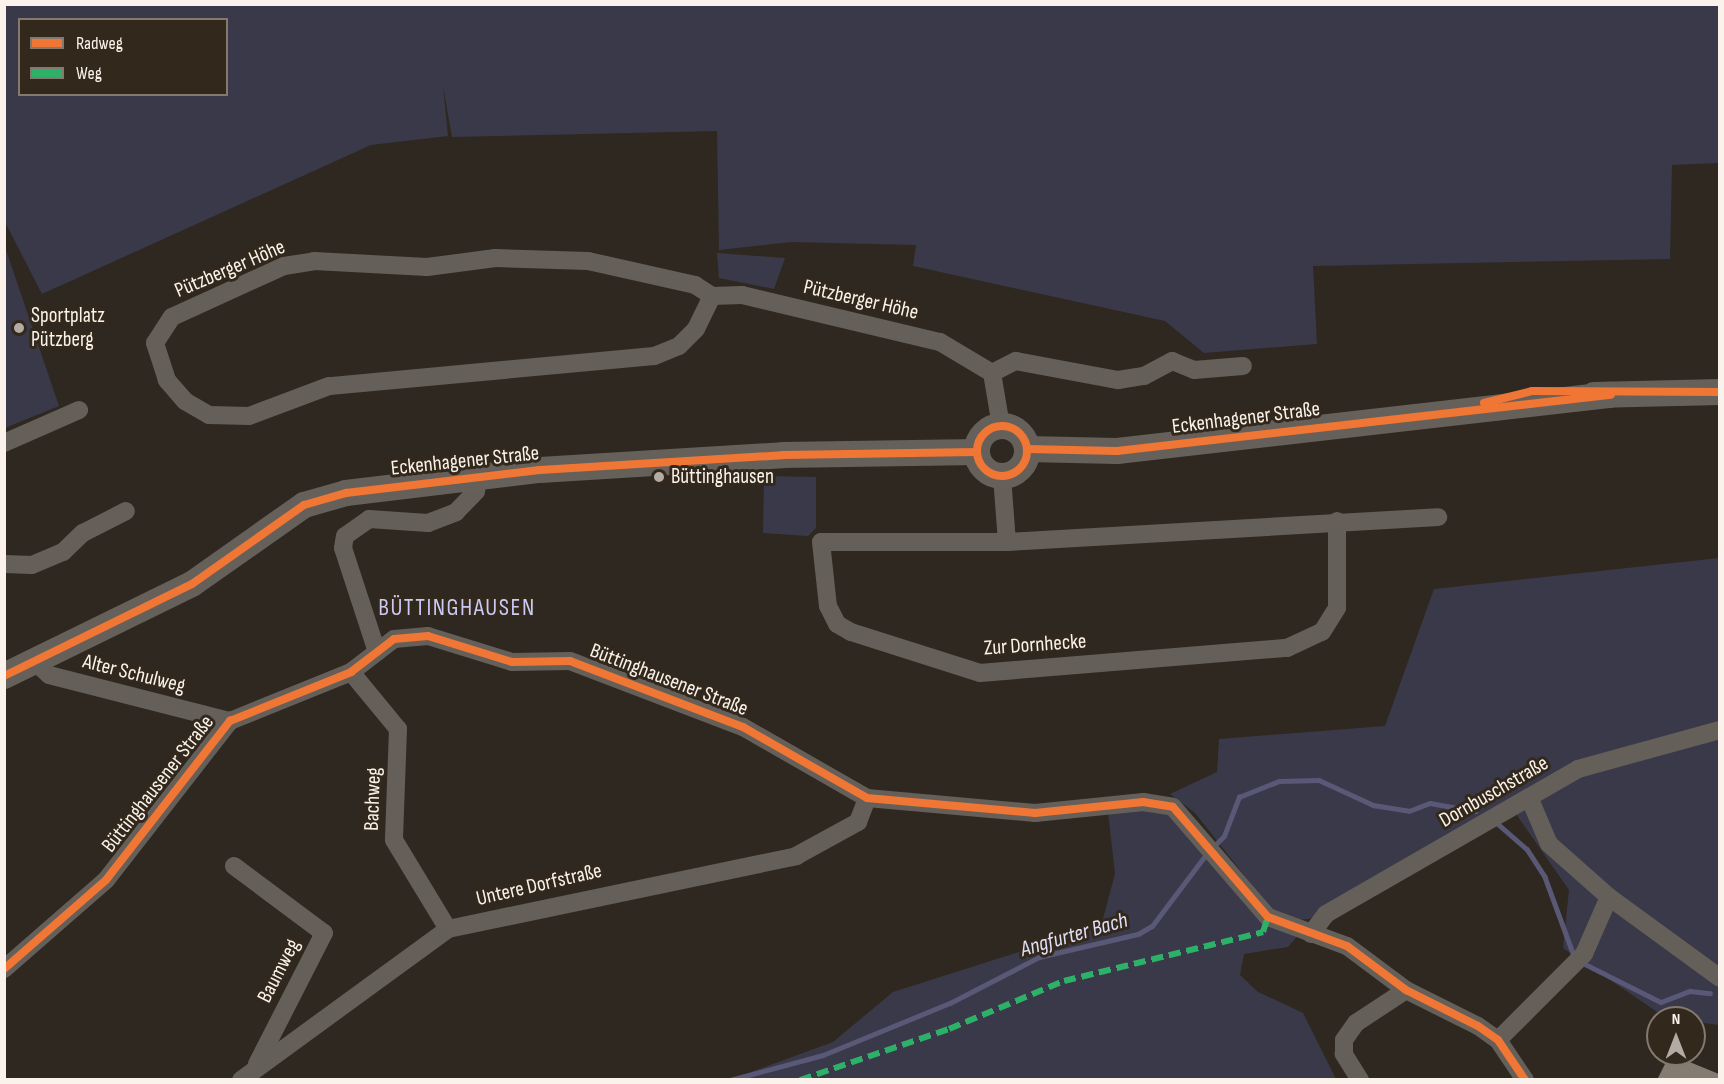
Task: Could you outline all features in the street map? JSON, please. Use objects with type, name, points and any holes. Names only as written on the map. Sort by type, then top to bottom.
[{"type":"main road","name":"Eckenhagener Straße","points":[[1027,449],[1117,451],[1468,409],[1532,391],[1611,396],[1719,392]]},
{"type":"main road","points":[[1001,426],[1018,432],[1027,449],[1020,468],[1002,476],[983,466],[977,452],[982,436],[1001,426]]},
{"type":"main road","name":"Eckenhagener Straße","points":[[4,676],[192,584],[304,505],[346,493],[478,478],[783,455],[977,452]]},
{"type":"street","name":"Pützberger Höhe","points":[[712,296],[696,329],[679,346],[654,356],[330,386],[249,416],[209,415],[185,401],[167,380],[154,343],[172,317],[284,266],[314,261],[426,267],[495,258],[588,261],[695,285],[712,296],[742,295],[940,342],[992,373]]},
{"type":"street","points":[[1001,426],[992,373],[1016,361],[1118,380],[1144,376],[1172,361],[1194,370],[1243,366]]},
{"type":"street","points":[[4,443],[79,410]]},
{"type":"street","points":[[1002,476],[1007,542]]},
{"type":"street","points":[[377,652],[343,548],[345,536],[369,519],[428,523],[456,512],[476,491],[478,478]]},
{"type":"street","points":[[4,564],[32,565],[63,552],[83,533],[126,511]]},
{"type":"street","name":"Zur Dornhecke","points":[[1337,521],[1337,608],[1322,632],[1287,648],[980,673],[851,632],[837,624],[828,606],[821,542],[1007,542],[1337,521],[1438,517]]},
{"type":"street","name":"Büttinghausener Straße","points":[[4,969],[106,880],[230,721],[351,672],[394,639],[428,636],[512,662],[570,661],[743,727],[867,798],[1035,813],[1160,804],[1173,807],[1205,841],[1268,918],[1347,946],[1406,990],[1498,1040]]},
{"type":"street","name":"Alter Schulweg","points":[[33,660],[49,675],[230,721]]},
{"type":"street","name":"Bachweg","points":[[351,672],[398,729],[394,840],[448,929]]},
{"type":"street","name":"Dornbuschstraße","points":[[1311,934],[1326,914],[1578,769],[1719,730]]},
{"type":"street","points":[[1528,797],[1549,844],[1609,897],[1719,978]]},
{"type":"street","name":"Untere Dorfstraße","points":[[241,1080],[256,1065],[448,929],[796,856],[858,822],[867,798]]},
{"type":"street","name":"Baumweg","points":[[234,866],[324,933],[256,1065]]},
{"type":"street","points":[[1525,1080],[1498,1040],[1578,961],[1609,897]]},
{"type":"street","points":[[1360,1080],[1344,1054],[1344,1040],[1356,1023],[1406,990]]},
{"type":"shaded area","points":[[5,4],[1719,5],[1719,163],[1672,165],[1670,259],[1313,266],[1317,344],[1204,353],[1165,321],[913,266],[916,245],[791,242],[719,250],[717,131],[452,137],[443,86],[448,136],[371,145],[42,294],[5,222]]},
{"type":"shaded area","name":"Sportplatz Pützberg","points":[[4,244],[59,406],[5,428],[4,428]]},
{"type":"shaded area","points":[[717,253],[785,258],[774,289],[719,278]]},
{"type":"shaded area","points":[[764,476],[816,477],[816,528],[808,536],[763,533]]},
{"type":"shaded area","points":[[1719,558],[1719,1025],[1706,1023],[1706,1006],[1648,1006],[1563,948],[1569,890],[1509,804],[1309,919],[1291,920],[1274,913],[1195,813],[1170,794],[1217,772],[1219,739],[1385,726],[1434,589]]},
{"type":"shaded area","points":[[1145,805],[1166,811],[1299,934],[1288,947],[1244,954],[1240,975],[1258,992],[1303,1013],[1336,1079],[729,1080],[833,1042],[893,992],[1101,926],[1115,874],[1108,812]]},
{"type":"building","points":[[1664,1066],[1699,1066],[1719,1074],[1719,1080],[1657,1080]]},
{"type":"waterway","name":"Angfurter Bach","points":[[1214,846],[1224,836],[1239,797],[1279,781],[1319,780],[1373,805],[1409,811],[1430,803],[1475,811]]},
{"type":"waterway","name":"Angfurter Bach","points":[[1498,824],[1527,849],[1545,877],[1574,956]]},
{"type":"waterway","name":"Angfurter Bach","points":[[730,1080],[823,1055],[950,1003],[1039,957],[1138,934],[1152,926],[1208,852]]},
{"type":"waterway","name":"Angfurter Bach","points":[[1583,963],[1661,1002],[1690,991],[1710,993]]},
{"type":"marked path","points":[[800,1080],[949,1029],[1064,981],[1263,932],[1268,917]]},
{"type":"cycle path","points":[[1484,403],[1532,391],[1720,392]]},
{"type":"cycle path","points":[[1027,449],[1117,451],[1611,395]]},
{"type":"cycle path","points":[[1002,426],[1020,433],[1027,451],[1020,469],[1002,476],[984,469],[977,451],[984,433],[1002,426]]},
{"type":"cycle path","points":[[4,676],[192,584],[304,505],[346,493],[540,470],[783,455],[977,452]]},
{"type":"cycle path","points":[[4,969],[106,880],[230,721],[351,672],[394,639],[428,636],[512,662],[570,661],[743,727],[867,798],[1035,813],[1143,802],[1173,807],[1268,917],[1347,946],[1406,990],[1478,1026],[1498,1040],[1525,1080]]},
{"type":"place","name":"Sportplatz Pützberg","points":[[19,328]]},
{"type":"place","name":"Büttinghausen","points":[[659,477]]},
{"type":"district","name":"BÜTTINGHAUSEN","points":[[457,608]]}]
